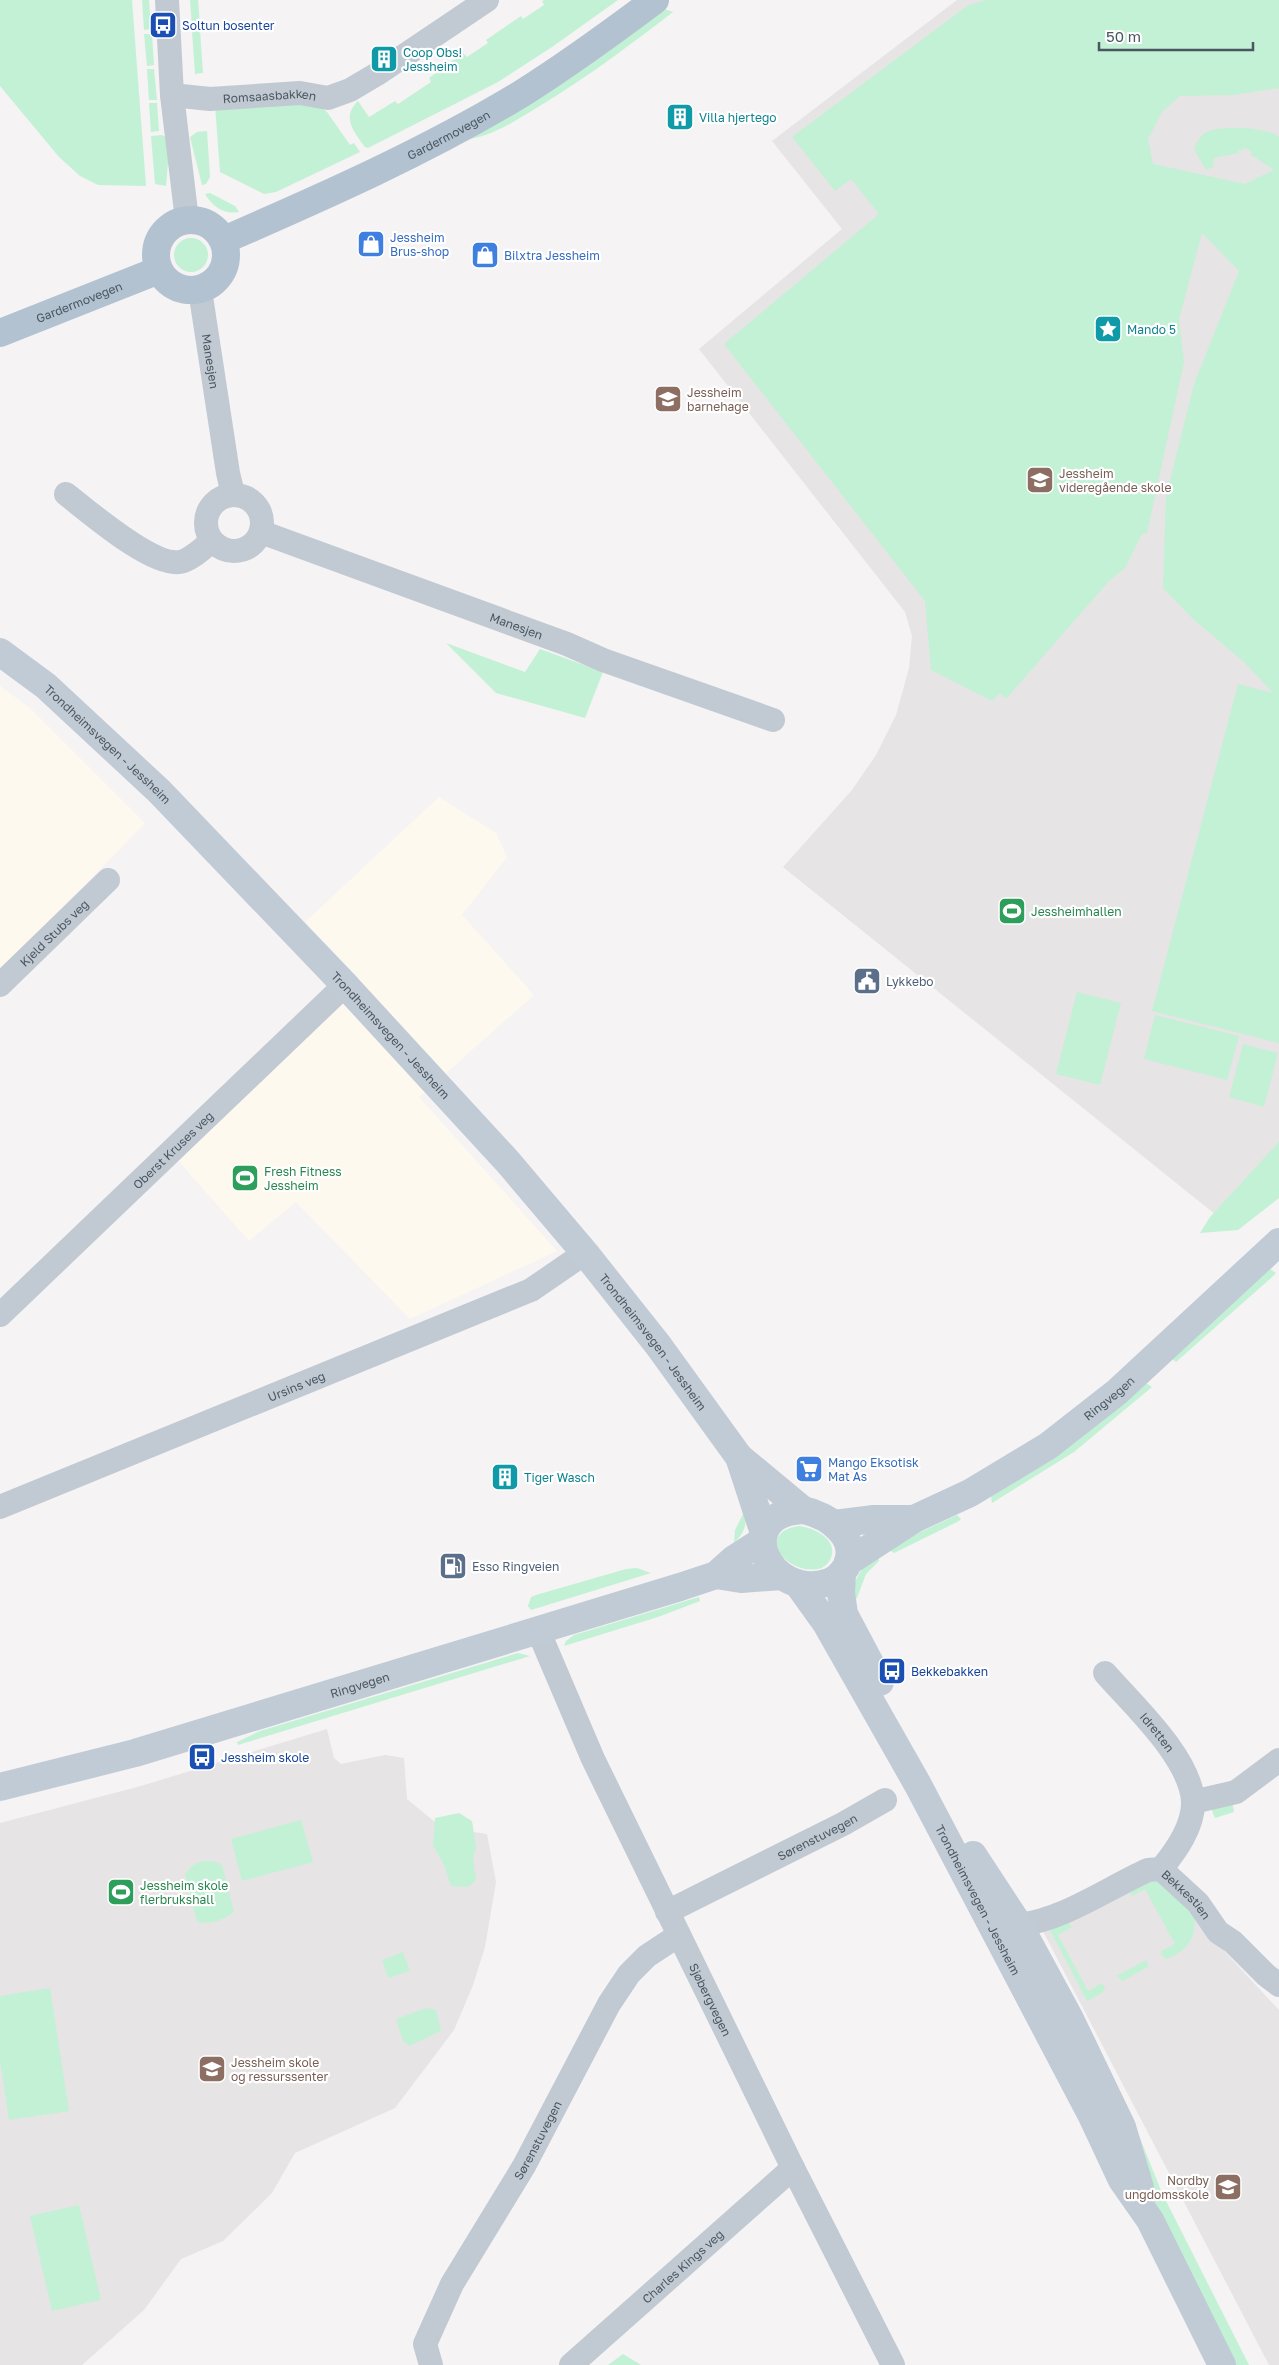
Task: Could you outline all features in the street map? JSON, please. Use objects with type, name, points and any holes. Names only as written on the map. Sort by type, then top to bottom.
[{"type":"main road","name":"Gardermovegen","points":[[224,240],[427,145],[476,119],[571,61],[655,0]]},
{"type":"main road","points":[[196,219],[207,223],[217,230],[224,240],[227,255],[224,271],[214,283],[200,290],[187,290],[175,287],[159,270],[156,256],[157,244],[163,233],[172,225],[196,219]]},
{"type":"main road","name":"Gardermovegen","points":[[0,333],[159,270]]},
{"type":"main road","name":"Trondheimsvegen - Jessheim","points":[[0,652],[46,686],[159,792],[345,986],[508,1162],[585,1253],[658,1345],[739,1457],[803,1510]]},
{"type":"main road","name":"Ringvegen","points":[[845,1567],[914,1519],[945,1506],[1014,1468],[1087,1417],[1117,1392],[1279,1242]]},
{"type":"main road","name":"Trondheimsvegen - Jessheim","points":[[739,1457],[763,1537]]},
{"type":"main road","points":[[803,1510],[812,1512],[834,1524],[848,1541],[850,1552],[845,1567],[834,1580],[822,1584],[790,1580],[768,1563],[764,1554],[763,1537],[780,1514],[803,1510]]},
{"type":"main road","name":"Ringvegen","points":[[834,1524],[874,1519],[914,1519]]},
{"type":"main road","name":"Ringvegen","points":[[0,1787],[135,1753],[716,1575],[763,1537]]},
{"type":"main road","name":"Trondheimsvegen - Jessheim","points":[[845,1567],[841,1593],[844,1614],[976,1862],[1019,1924],[1070,2019],[1119,2120],[1150,2220]]},
{"type":"main road","name":"Ringvegen","points":[[716,1575],[742,1579],[790,1580]]},
{"type":"main road","name":"Trondheimsvegen - Jessheim","points":[[790,1580],[826,1623],[918,1785],[1092,2116],[1122,2180],[1150,2220],[1222,2365]]},
{"type":"street","points":[[167,0],[172,95],[187,220]]},
{"type":"street","name":"Romsaasbakken","points":[[172,95],[210,98],[300,93],[328,98],[350,90],[377,74],[487,0]]},
{"type":"street","name":"Manesjen","points":[[200,290],[226,463],[233,494]]},
{"type":"street","points":[[66,494],[136,547],[164,560],[180,562],[194,555],[212,541]]},
{"type":"street","points":[[233,494],[248,497],[255,503],[262,515],[261,532],[254,543],[246,549],[236,551],[224,550],[212,541],[205,525],[208,511],[216,500],[233,494]]},
{"type":"street","name":"Manesjen","points":[[261,532],[567,644],[603,660],[773,720]]},
{"type":"street","name":"Kjeld Stubs veg","points":[[0,985],[108,880]]},
{"type":"street","name":"Oberst Kruses veg","points":[[0,1315],[345,986]]},
{"type":"street","name":"Ursins veg","points":[[0,1507],[341,1366],[522,1294],[564,1269],[585,1253]]},
{"type":"street","name":"Sjøbergvegen","points":[[538,1630],[593,1759],[793,2168],[893,2365]]},
{"type":"street","name":"Idretten","points":[[1105,1673],[1175,1757],[1186,1775],[1193,1802],[1191,1817],[1179,1844],[1160,1869]]},
{"type":"street","points":[[1193,1802],[1236,1792],[1279,1760]]},
{"type":"street","name":"Sørenstuvegen","points":[[668,1912],[842,1824],[885,1800]]},
{"type":"street","name":"Bekkestien","points":[[1019,1924],[1038,1922],[1065,1911],[1148,1870],[1160,1869],[1198,1903],[1218,1932],[1233,1942],[1266,1975],[1279,1985]]},
{"type":"street","name":"Sørenstuvegen","points":[[430,2365],[425,2344],[452,2284],[524,2166],[608,2004],[630,1974],[647,1956],[679,1934]]},
{"type":"street","name":"Charles Kings veg","points":[[571,2365],[793,2168]]},
{"type":"shaded area","name":"Jessheim videregående skole","points":[[957,0],[1279,0],[1279,1153],[1221,1219],[783,867],[852,790],[876,755],[896,715],[909,668],[912,636],[905,612],[699,349],[842,229],[772,141]]},
{"type":"shaded area","points":[[0,686],[29,707],[145,823],[0,972]]},
{"type":"shaded area","points":[[439,797],[496,833],[507,857],[462,915],[534,995],[419,1097],[557,1251],[410,1319],[296,1202],[249,1241],[175,1157],[359,978],[305,922]]},
{"type":"shaded area","name":"Jessheim skole og ressurssenter","points":[[327,1729],[334,1758],[341,1764],[385,1755],[404,1758],[407,1799],[441,1827],[487,1834],[496,1882],[485,1947],[473,1985],[454,2030],[395,2108],[295,2153],[272,2193],[223,2241],[181,2259],[144,2310],[82,2365],[0,2365],[0,1823],[141,1786]]},
{"type":"shaded area","name":"Nordby ungdomsskole","points":[[1140,1879],[1192,1916],[1279,2010],[1279,2365],[1269,2365],[1035,1916]]},
{"type":"green space","points":[[0,0],[132,0],[146,186],[98,185],[80,176],[59,157],[0,86]]},
{"type":"green space","points":[[142,0],[149,0],[151,29],[144,30]]},
{"type":"green space","points":[[190,0],[198,0],[200,25],[192,26]]},
{"type":"green space","points":[[618,0],[552,47],[498,82],[368,148],[365,147],[353,130],[350,119],[350,113],[358,101],[369,117],[395,101],[398,104],[431,82],[429,78],[463,53],[467,57],[488,43],[486,40],[521,16],[523,19],[544,5],[542,1]]},
{"type":"green space","name":"Jessheim videregående skole","points":[[985,0],[1279,0],[1279,88],[1233,95],[1180,96],[1162,112],[1148,139],[1153,164],[1245,184],[1274,170],[1250,154],[1252,152],[1246,148],[1238,151],[1239,153],[1214,158],[1213,167],[1206,170],[1194,149],[1200,138],[1211,130],[1220,128],[1254,129],[1279,137],[1279,1043],[1152,1011],[1238,684],[1273,693],[1244,662],[1193,619],[1163,588],[1166,497],[1194,384],[1239,271],[1202,233],[1179,319],[1184,362],[1147,533],[1142,534],[1125,568],[1109,581],[1006,699],[1000,693],[992,701],[931,670],[925,601],[724,344],[879,214],[851,179],[835,191],[792,137],[967,6]]},
{"type":"green space","points":[[662,8],[673,12],[573,85],[502,128],[472,139],[462,140]]},
{"type":"green space","points":[[200,30],[203,73],[195,74],[192,31]]},
{"type":"green space","points":[[144,34],[152,34],[154,65],[147,66]]},
{"type":"green space","points":[[147,69],[154,69],[157,100],[149,100]]},
{"type":"green space","points":[[274,101],[319,106],[327,112],[350,145],[354,143],[360,152],[276,192],[264,194],[220,172],[215,105]]},
{"type":"green space","points":[[149,103],[157,103],[159,131],[151,132]]},
{"type":"green space","points":[[207,131],[210,177],[206,184],[202,185],[190,137],[197,132]]},
{"type":"green space","points":[[162,135],[170,139],[166,186],[155,184],[151,136]]},
{"type":"green space","points":[[210,193],[235,206],[239,212],[234,213],[219,209],[205,194]]},
{"type":"green space","points":[[191,238],[203,243],[208,255],[203,267],[191,272],[179,267],[174,255],[179,243]]},
{"type":"green space","points":[[446,643],[525,672],[540,649],[603,672],[585,718],[496,693]]},
{"type":"green space","points":[[1077,992],[1121,1003],[1100,1085],[1056,1074]]},
{"type":"green space","points":[[1155,1015],[1239,1036],[1227,1080],[1144,1059]]},
{"type":"green space","points":[[1243,1044],[1278,1053],[1264,1107],[1229,1097]]},
{"type":"green space","points":[[1279,1142],[1279,1198],[1238,1230],[1200,1233],[1210,1217]]},
{"type":"green space","points":[[1270,1269],[1276,1273],[1271,1278],[1176,1362],[1172,1359]]},
{"type":"green space","points":[[1146,1383],[1152,1387],[1074,1452],[992,1503],[991,1496],[1072,1445]]},
{"type":"green space","points":[[745,1510],[746,1520],[744,1528],[734,1543],[735,1530]]},
{"type":"green space","points":[[957,1515],[961,1519],[959,1521],[894,1553],[886,1548]]},
{"type":"green space","points":[[799,1526],[818,1532],[829,1541],[832,1553],[830,1560],[823,1567],[806,1569],[795,1566],[786,1560],[780,1552],[777,1544],[779,1536],[786,1530]]},
{"type":"green space","points":[[877,1553],[879,1561],[866,1574],[857,1598],[851,1601],[859,1574]]},
{"type":"green space","points":[[637,1568],[651,1573],[531,1610],[528,1606],[531,1597],[536,1595],[626,1569]]},
{"type":"green space","points":[[699,1597],[700,1601],[658,1617],[564,1646],[566,1641],[574,1635]]},
{"type":"green space","points":[[518,1653],[530,1656],[238,1745],[237,1742],[260,1731]]},
{"type":"green space","points":[[1232,1800],[1234,1812],[1215,1818],[1210,1806]]},
{"type":"green space","points":[[459,1813],[472,1821],[476,1847],[473,1858],[476,1880],[468,1887],[451,1886],[444,1865],[433,1845],[435,1818]]},
{"type":"green space","points":[[301,1820],[313,1862],[242,1881],[231,1839]]},
{"type":"green space","points":[[203,1861],[213,1861],[222,1865],[234,1912],[221,1920],[208,1923],[197,1922],[185,1874],[193,1865]]},
{"type":"green space","points":[[1157,1881],[1163,1884],[1195,1917],[1194,1931],[1189,1943],[1180,1952],[1167,1959],[1162,1956],[1161,1951],[1175,1944],[1145,1889],[1132,1896],[1128,1890],[1141,1882]]},
{"type":"green space","points":[[1067,1921],[1072,1927],[1058,1935],[1088,1991],[1102,1983],[1105,1988],[1102,1993],[1087,2001],[1050,1930]]},
{"type":"green space","points":[[403,1952],[410,1971],[388,1978],[382,1960]]},
{"type":"green space","points":[[1146,1960],[1149,1966],[1123,1981],[1116,1976]]},
{"type":"green space","points":[[50,1988],[69,2111],[9,2120],[0,2060],[0,1996]]},
{"type":"green space","points":[[426,2008],[436,2010],[441,2031],[409,2046],[403,2041],[396,2019]]},
{"type":"green space","points":[[1126,2103],[1162,2193],[1249,2365],[1234,2365],[1153,2202],[1124,2104]]},
{"type":"green space","points":[[79,2205],[101,2300],[52,2311],[30,2216]]},
{"type":"green space","points":[[623,2354],[641,2365],[608,2365]]},
{"type":"place","name":"Soltun bosenter","points":[[163,25]]},
{"type":"place","name":"Coop Obs! Jessheim","points":[[384,59]]},
{"type":"place","name":"Villa hjertego","points":[[680,117]]},
{"type":"place","name":"Jessheim Brus-shop","points":[[371,244]]},
{"type":"place","name":"Bilxtra Jessheim","points":[[485,255]]},
{"type":"place","name":"Mando 5","points":[[1108,329]]},
{"type":"place","name":"Jessheim barnehage","points":[[668,399]]},
{"type":"place","name":"Jessheim videregående skole","points":[[1040,480]]},
{"type":"place","name":"Jessheimhallen","points":[[1012,911]]},
{"type":"place","name":"Lykkebo","points":[[867,981]]},
{"type":"place","name":"Fresh Fitness Jessheim","points":[[245,1178]]},
{"type":"place","name":"Mango Eksotisk Mat As","points":[[809,1469]]},
{"type":"place","name":"Tiger Wasch","points":[[505,1477]]},
{"type":"place","name":"Esso Ringveien","points":[[453,1566]]},
{"type":"place","name":"Bekkebakken","points":[[892,1671]]},
{"type":"place","name":"Jessheim skole","points":[[202,1757]]},
{"type":"place","name":"Jessheim skole flerbrukshall","points":[[121,1892]]},
{"type":"place","name":"Jessheim skole og ressurssenter","points":[[212,2069]]},
{"type":"place","name":"Nordby ungdomsskole","points":[[1228,2187]]}]
